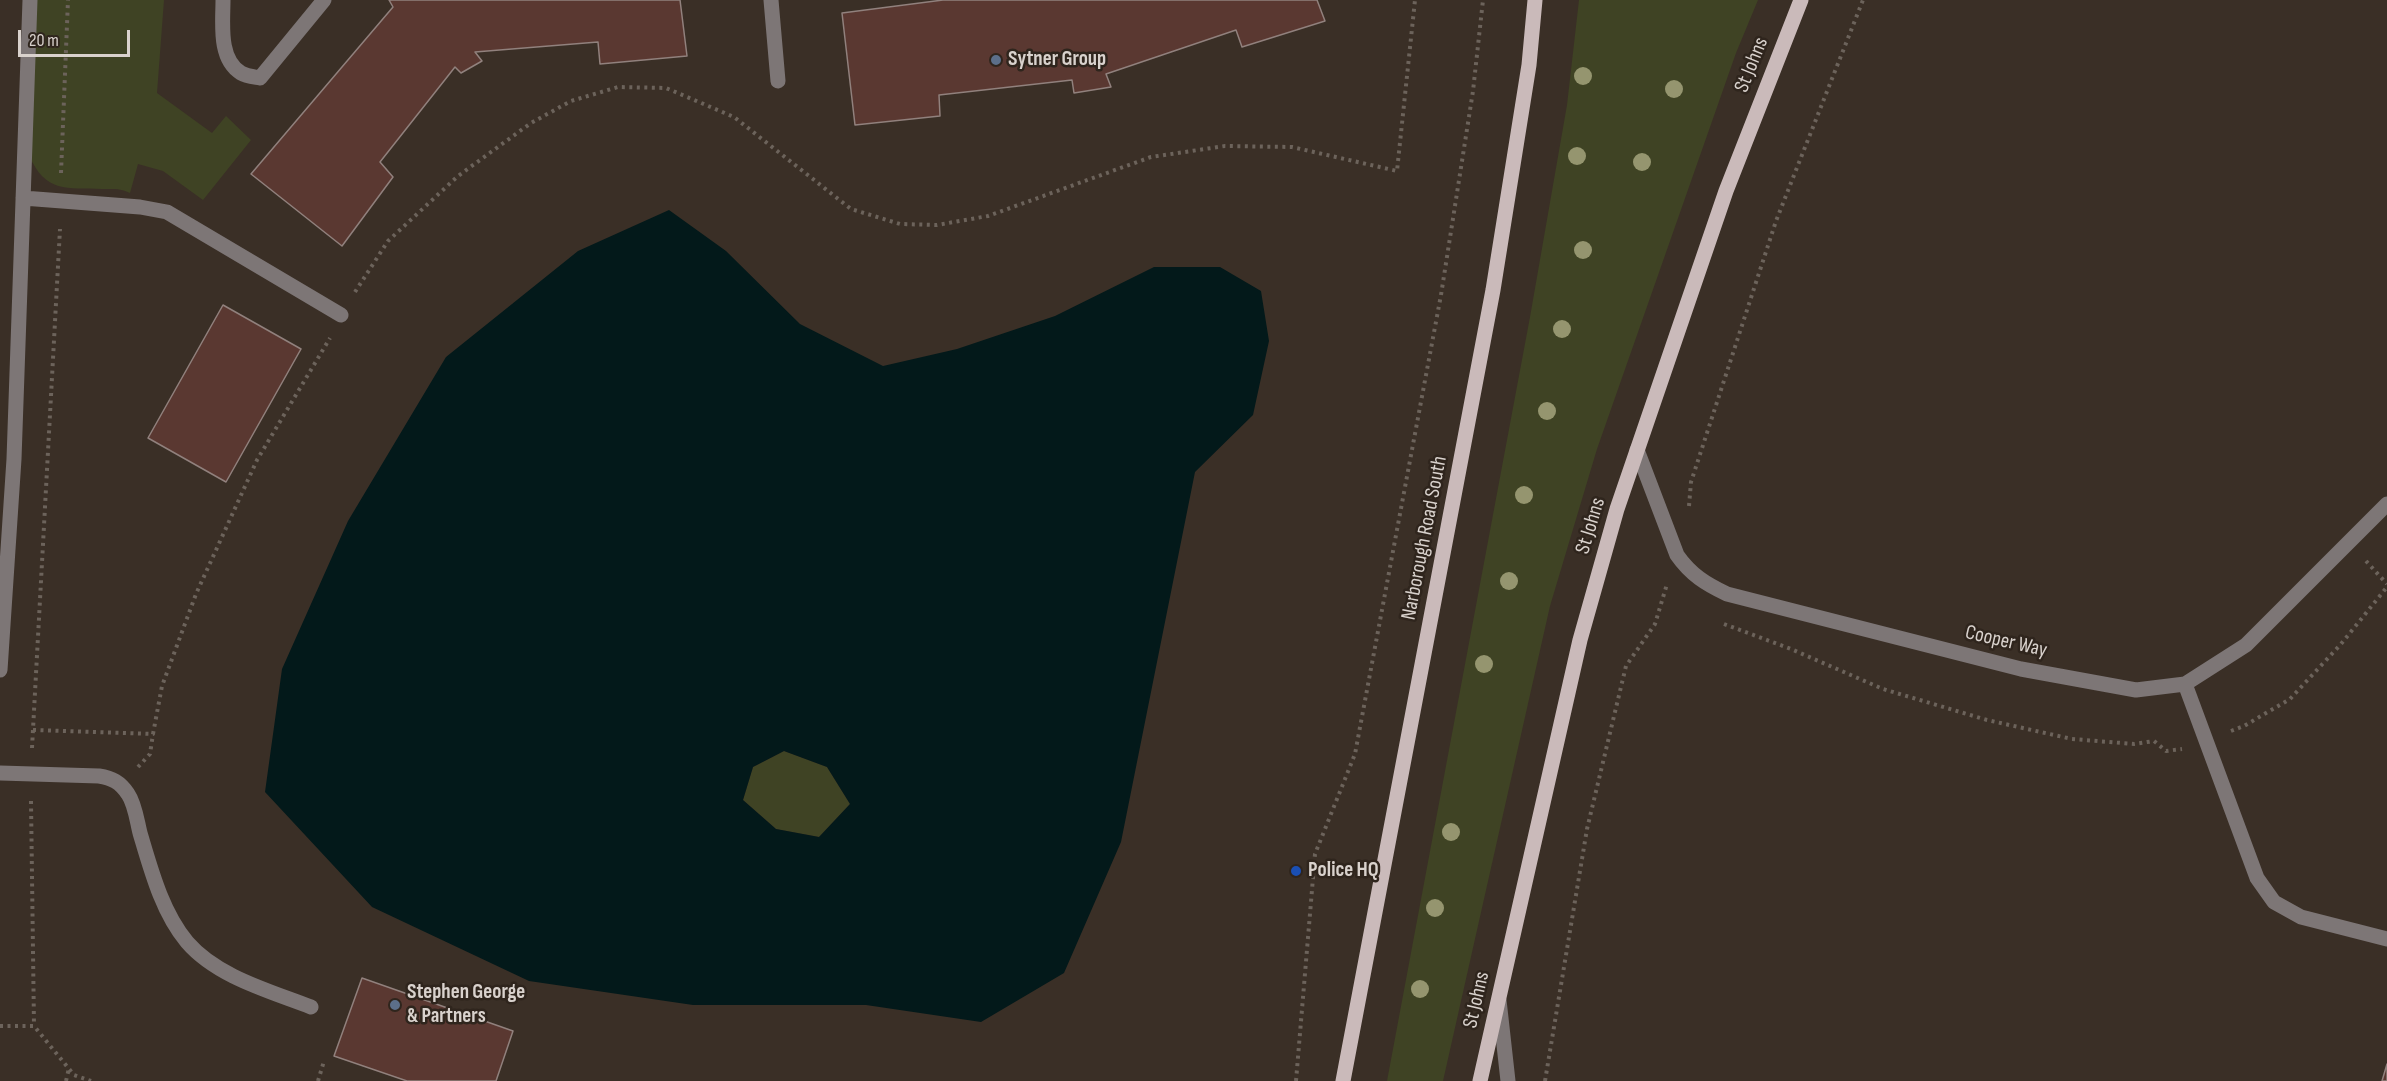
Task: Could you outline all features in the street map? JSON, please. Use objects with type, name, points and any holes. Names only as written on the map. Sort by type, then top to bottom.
[{"type":"main road","name":"Narborough Road South","points":[[1343,1081],[1493,290],[1529,66],[1535,0]]},
{"type":"main road","name":"St Johns","points":[[1480,1081],[1580,640],[1617,509],[1726,191],[1801,0]]},
{"type":"street","points":[[0,670],[7,458],[23,198],[30,0]]},
{"type":"street","points":[[223,0],[223,38],[229,60],[241,74],[260,78],[324,0]]},
{"type":"street","points":[[771,0],[778,81]]},
{"type":"street","points":[[23,198],[140,207],[167,212],[341,315]]},
{"type":"street","name":"Cooper Way","points":[[1637,450],[1677,555],[1686,568],[1699,580],[1727,594],[2020,669],[2136,690],[2185,684],[2246,645],[2387,504]]},
{"type":"street","points":[[2185,684],[2257,878],[2274,902],[2301,917],[2387,939]]},
{"type":"street","points":[[0,773],[99,776],[114,779],[129,795],[153,878],[173,920],[187,942],[207,961],[311,1007]]},
{"type":"street","points":[[1499,997],[1508,1081]]},
{"type":"path","points":[[69,0],[59,278],[31,774],[34,1026],[74,1075],[91,1081]]},
{"type":"path","points":[[120,785],[150,754],[162,686],[196,594],[257,460],[300,390],[341,315],[388,241],[458,176],[531,123],[571,101],[618,87],[666,87],[734,117],[851,209],[900,224],[937,225],[988,216],[1151,157],[1225,146],[1292,147],[1397,171],[1415,0]]},
{"type":"path","points":[[1296,1081],[1316,854],[1355,754],[1441,295],[1473,91],[1483,0]]},
{"type":"path","points":[[33,730],[153,734]]},
{"type":"path","points":[[0,1026],[34,1026]]},
{"type":"path","points":[[318,1081],[324,1061]]},
{"type":"path","points":[[66,1081],[69,1068]]},
{"type":"green space","points":[[32,0],[164,0],[157,93],[212,133],[226,116],[251,140],[203,200],[163,171],[138,164],[130,193],[116,189],[68,188],[58,186],[42,176],[29,155]]},
{"type":"green space","points":[[1579,0],[1758,0],[1736,53],[1597,449],[1550,606],[1443,1081],[1387,1081],[1530,317],[1567,105]]},
{"type":"green space","points":[[784,751],[827,767],[850,804],[819,837],[776,829],[743,800],[753,767]]},
{"type":"water","points":[[669,210],[726,251],[800,324],[883,366],[957,349],[1055,316],[1154,267],[1220,267],[1261,291],[1269,341],[1253,415],[1195,472],[1121,842],[1064,973],[981,1022],[866,1005],[693,1005],[529,981],[372,907],[265,792],[282,669],[348,521],[446,357],[578,251]],"holes":[[[784,751],[827,767],[850,804],[819,837],[776,829],[743,800],[753,767]]]},
{"type":"building","points":[[389,0],[680,0],[687,56],[600,64],[598,42],[475,52],[482,61],[461,73],[455,67],[380,162],[393,177],[342,246],[251,174],[393,7]]},
{"type":"building","name":"Sytner Group","points":[[943,0],[1317,0],[1325,21],[1242,47],[1236,30],[1106,74],[1111,87],[1074,93],[1072,80],[939,95],[940,116],[855,125],[842,13]]},
{"type":"building","points":[[223,305],[301,349],[226,482],[148,438]]},
{"type":"building","name":"Stephen George & Partners","points":[[362,978],[513,1031],[496,1081],[407,1081],[334,1056]]},
{"type":"building","points":[[2387,1064],[2387,1081],[2382,1081]]},
{"type":"place","name":"Sytner Group","points":[[996,60]]},
{"type":"place","name":"Police HQ","points":[[1296,871]]},
{"type":"place","name":"Stephen George & Partners","points":[[395,1005]]}]
